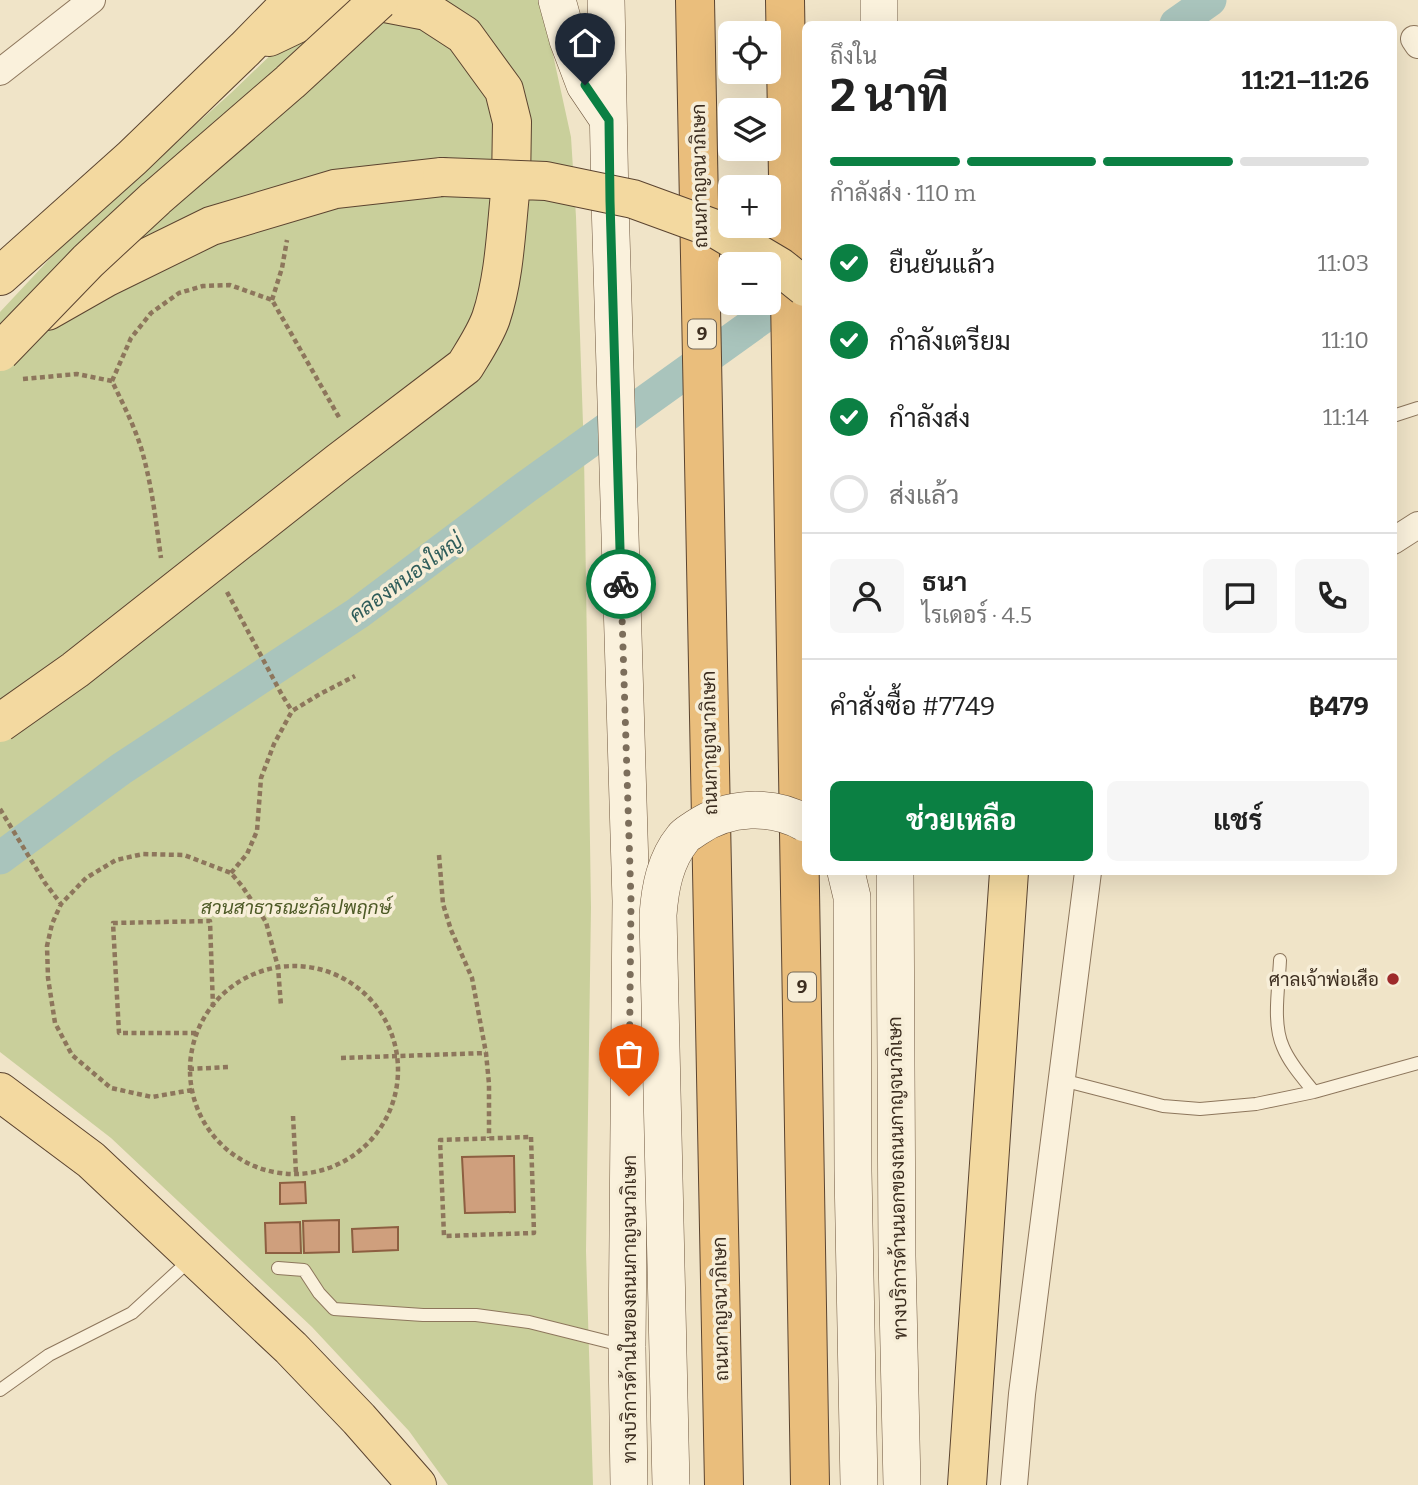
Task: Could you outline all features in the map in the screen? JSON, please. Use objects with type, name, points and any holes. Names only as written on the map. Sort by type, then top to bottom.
[{"type":"highway","name":"ถนนกาญจนาภิเษก","points":[[695,0],[724,1485]]},
{"type":"highway","name":"9","points":[[785,0],[810,1485]]},
{"type":"main road","points":[[0,276],[131,158],[246,49],[293,0]]},
{"type":"main road","points":[[6,369],[88,261],[379,0]]},
{"type":"main road","points":[[557,0],[585,85],[609,120]]},
{"type":"main road","name":"ทางบริการด้านในของถนนกาญจนาภิเษก","points":[[606,0],[631,901],[627,1347],[629,1485]]},
{"type":"main road","points":[[879,0],[879,21]]},
{"type":"main road","points":[[0,723],[75,670],[465,366],[491,320],[500,282],[512,184],[512,122],[504,90],[464,35],[427,11],[380,2],[311,17],[246,49]]},
{"type":"main road","points":[[0,338],[105,278],[212,226],[335,189],[442,177],[546,181],[633,199],[718,230],[780,267],[802,285]]},
{"type":"main road","points":[[671,1485],[658,942],[660,892],[666,867],[684,836],[706,821],[742,810],[774,811],[802,821]]},
{"type":"main road","points":[[847,875],[852,897],[853,1171],[859,1485]]},
{"type":"main road","name":"ทางบริการด้านนอกของถนนกาญจนาภิเษก","points":[[895,875],[897,1256],[902,1485]]},
{"type":"main road","points":[[967,1485],[1009,875]]},
{"type":"main road","points":[[0,1091],[91,1160],[291,1348],[359,1419],[416,1485]]},
{"type":"street","points":[[0,72],[92,0]]},
{"type":"street","points":[[1397,538],[1418,525]]},
{"type":"street","points":[[1014,1485],[1022,1394],[1088,875]]},
{"type":"lane","points":[[1397,415],[1418,408]]},
{"type":"lane","points":[[1280,960],[1277,1022],[1282,1046],[1314,1092]]},
{"type":"lane","points":[[1062,1080],[1163,1106],[1200,1109],[1256,1104],[1314,1092],[1418,1063]]},
{"type":"lane","points":[[0,1390],[49,1355],[132,1313],[194,1257]]},
{"type":"lane","points":[[278,1268],[304,1270],[319,1293],[334,1309],[423,1315],[476,1315],[529,1322],[627,1347]]},
{"type":"path","points":[[272,300],[287,239],[295,233]]},
{"type":"path","points":[[162,561],[154,501],[142,449],[112,381],[131,338],[151,313],[179,293],[203,286],[230,285],[272,300],[345,427]]},
{"type":"path","points":[[6,369],[23,379],[77,374],[112,381]]},
{"type":"path","points":[[243,622],[292,711]]},
{"type":"path","points":[[230,873],[247,854],[257,831],[261,778],[274,744],[292,711],[355,676]]},
{"type":"path","points":[[0,809],[45,883],[61,904]]},
{"type":"path","points":[[192,1090],[152,1097],[111,1087],[72,1055],[55,1023],[48,978],[47,946],[52,924],[61,904],[86,878],[116,860],[144,854],[184,855],[230,873],[243,886],[266,922],[278,967],[281,1006]]},
{"type":"path","points":[[439,855],[443,904],[472,978],[486,1053],[489,1138]]},
{"type":"path","points":[[196,1033],[119,1033],[113,923],[209,920],[213,1007]]},
{"type":"path","points":[[278,967],[314,967],[360,988],[386,1018],[396,1055],[395,1102],[383,1128],[347,1161],[315,1173],[267,1172],[221,1146],[194,1104],[188,1063],[198,1024],[213,1007],[229,987],[265,969],[278,967]]},
{"type":"path","points":[[341,1058],[486,1053]]},
{"type":"path","points":[[189,1069],[229,1067]]},
{"type":"path","points":[[293,1116],[296,1173]]},
{"type":"path","points":[[531,1137],[534,1233],[443,1236],[440,1140],[489,1138],[531,1137]]},
{"type":"green space","name":"สวนสาธารณะกัลปพฤกษ์","points":[[328,0],[541,0],[571,137],[584,454],[591,907],[586,1251],[593,1485],[448,1485],[409,1431],[312,1327],[111,1138],[0,1052],[0,312],[72,235],[231,93]]},
{"type":"building","points":[[514,1156],[515,1212],[465,1213],[462,1157]]},
{"type":"building","points":[[305,1182],[306,1203],[280,1204],[280,1183]]},
{"type":"building","points":[[339,1220],[339,1252],[304,1253],[303,1221]]},
{"type":"building","points":[[300,1222],[301,1253],[266,1253],[265,1223]]},
{"type":"building","points":[[398,1227],[398,1250],[353,1252],[352,1229]]},
{"type":"waterway","name":"คลองหนองใหญ่","points":[[1180,21],[1210,0]]},
{"type":"waterway","name":"คลองหนองใหญ่","points":[[0,858],[121,769],[358,613],[526,487],[802,289]]},
{"type":"way so far","points":[[621,584],[631,901],[629,1096]]},
{"type":"place","name":"ศาลเจ้าพ่อเสือ","points":[[1393,979]]},
{"type":"route","points":[[585,85],[609,120],[621,584]]}]
